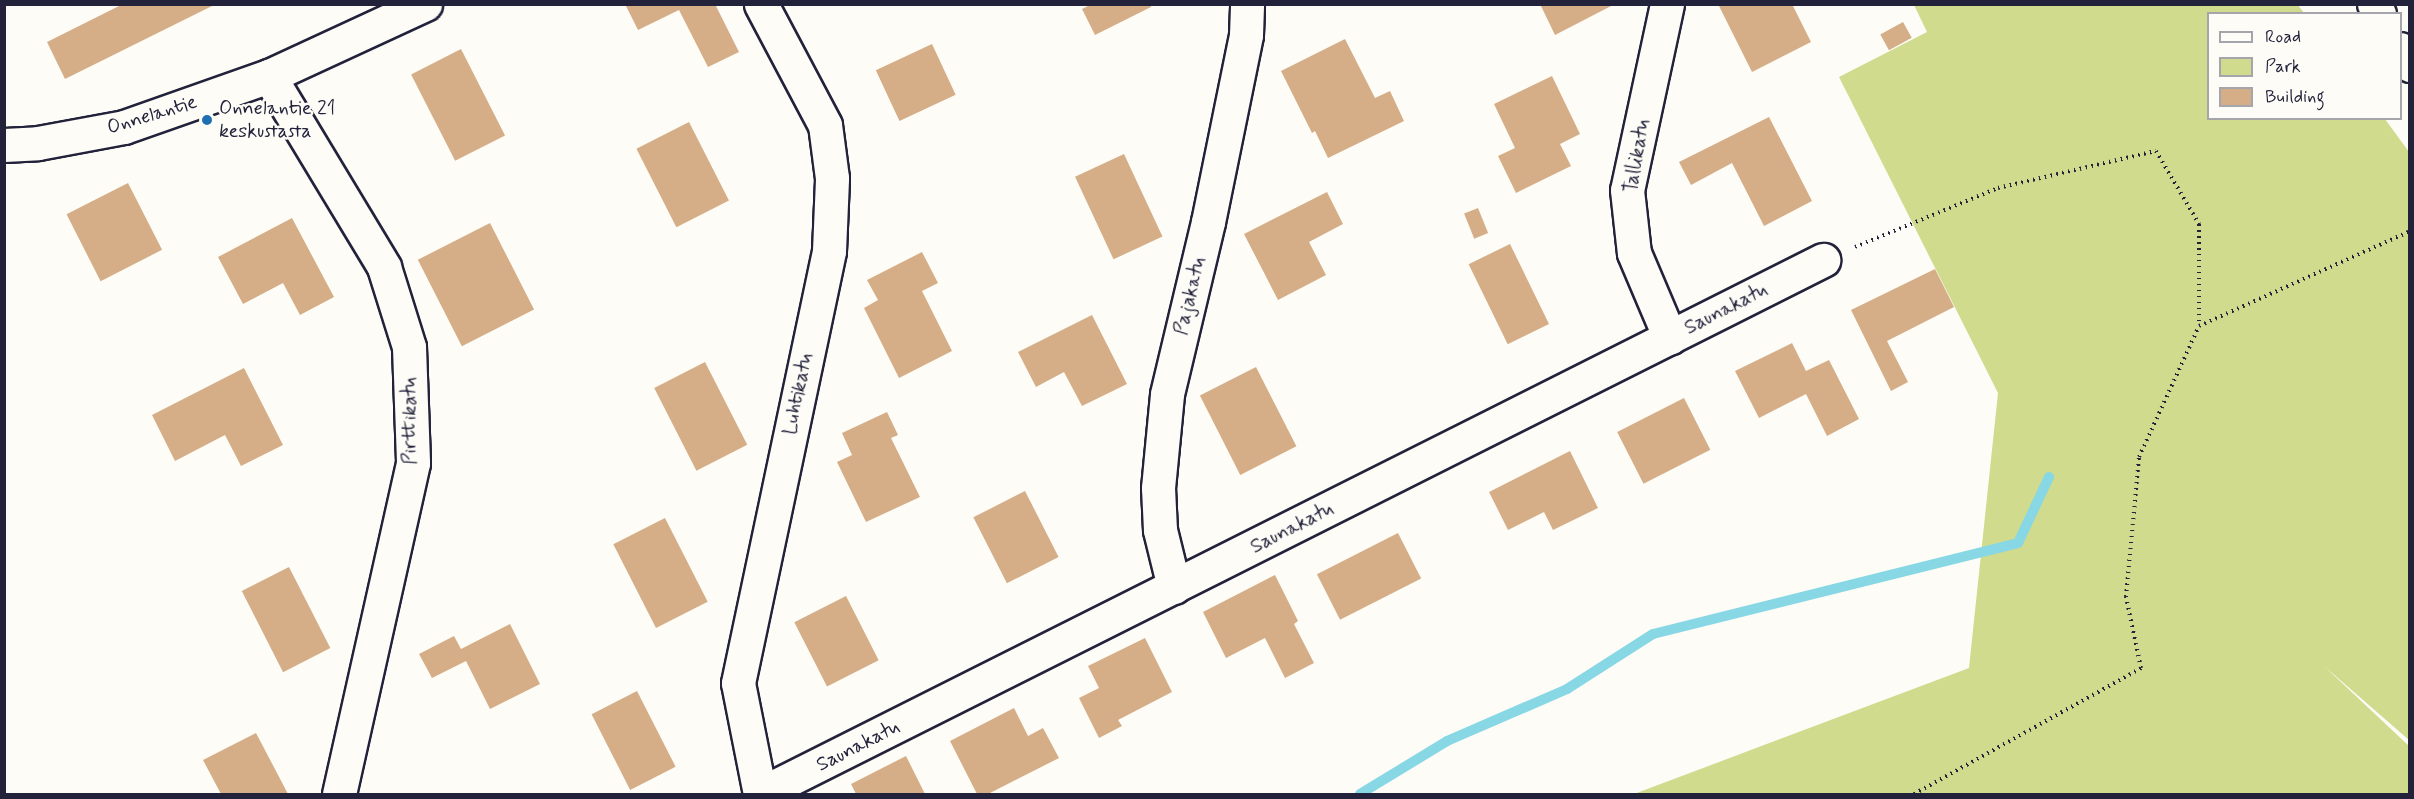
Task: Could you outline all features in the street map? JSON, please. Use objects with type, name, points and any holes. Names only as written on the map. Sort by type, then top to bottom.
[{"type":"street","name":"Onnelantie","points":[[4,145],[38,143],[124,127],[269,76],[425,4]]},
{"type":"street","name":"Luhtikatu","points":[[760,795],[738,683],[829,251],[832,178],[825,125],[761,4]]},
{"type":"street","name":"Pajakatu","points":[[1174,587],[1160,530],[1158,488],[1167,394],[1213,198],[1246,35],[1247,4]]},
{"type":"street","name":"Tallikatu","points":[[1667,4],[1627,190],[1634,253],[1670,338]]},
{"type":"street","name":"Pirttikatu","points":[[269,76],[384,267],[410,347],[413,463],[339,795]]},
{"type":"street","name":"Saunakatu","points":[[760,795],[1823,260]]},
{"type":"path","points":[[1823,260],[1998,188],[2156,151],[2199,224],[2199,326],[2139,457],[2126,597],[2141,668],[1914,795]]},
{"type":"path","points":[[2199,326],[2409,231]]},
{"type":"green space","points":[[1914,5],[2298,5],[2303,12],[2207,12],[2207,120],[2386,120],[2409,152],[2409,740],[2324,666],[2409,746],[2409,794],[1634,794],[1969,668],[1998,393],[1839,77],[1927,32]]},
{"type":"building","points":[[123,4],[212,6],[65,79],[47,42]]},
{"type":"building","points":[[625,4],[715,4],[739,52],[708,67],[679,10],[638,30]]},
{"type":"building","points":[[1092,4],[1150,4],[1151,7],[1095,35],[1082,9]]},
{"type":"building","points":[[1540,4],[1615,4],[1555,35]]},
{"type":"building","points":[[1718,4],[1792,4],[1811,42],[1752,72]]},
{"type":"building","points":[[1903,22],[1912,38],[1889,50],[1880,35]]},
{"type":"building","points":[[1345,39],[1375,98],[1390,91],[1404,121],[1328,158],[1315,131],[1312,133],[1281,71]]},
{"type":"building","points":[[932,44],[956,95],[899,121],[876,70]]},
{"type":"building","points":[[461,49],[505,135],[455,161],[411,74]]},
{"type":"building","points":[[1552,76],[1580,134],[1560,144],[1571,166],[1516,193],[1498,156],[1515,148],[1494,104]]},
{"type":"building","points":[[1769,117],[1812,201],[1764,226],[1732,163],[1691,185],[1679,162]]},
{"type":"building","points":[[689,122],[729,200],[676,227],[636,149]]},
{"type":"building","points":[[1124,154],[1162,236],[1114,259],[1075,177]]},
{"type":"building","points":[[128,183],[162,250],[101,281],[67,214]]},
{"type":"building","points":[[1327,192],[1343,224],[1309,242],[1326,275],[1278,300],[1244,234]]},
{"type":"building","points":[[1478,208],[1488,233],[1474,239],[1464,214]]},
{"type":"building","points":[[292,218],[334,297],[300,315],[283,283],[243,304],[218,257]]},
{"type":"building","points":[[490,223],[534,309],[462,346],[418,260]]},
{"type":"building","points":[[1510,244],[1549,324],[1508,344],[1469,264]]},
{"type":"building","points":[[922,252],[938,283],[922,291],[952,351],[899,378],[864,308],[878,300],[867,280]]},
{"type":"building","points":[[1935,269],[1954,307],[1887,341],[1908,382],[1891,391],[1851,310]]},
{"type":"building","points":[[1092,315],[1127,384],[1082,406],[1064,372],[1036,387],[1018,352]]},
{"type":"building","points":[[1792,343],[1806,371],[1829,360],[1859,419],[1827,436],[1806,394],[1759,418],[1735,371]]},
{"type":"building","points":[[705,362],[747,445],[696,471],[654,388]]},
{"type":"building","points":[[1256,367],[1296,446],[1240,475],[1200,396]]},
{"type":"building","points":[[244,368],[283,445],[241,466],[225,435],[175,461],[152,415]]},
{"type":"building","points":[[1684,398],[1710,450],[1644,484],[1617,432]]},
{"type":"building","points":[[887,412],[898,435],[891,438],[920,497],[866,522],[837,462],[852,455],[842,433]]},
{"type":"building","points":[[1570,451],[1598,508],[1553,530],[1544,512],[1508,530],[1489,492]]},
{"type":"building","points":[[1025,491],[1059,557],[1007,583],[973,517]]},
{"type":"building","points":[[665,518],[708,602],[656,628],[613,544]]},
{"type":"building","points":[[1398,533],[1421,578],[1340,620],[1317,574]]},
{"type":"building","points":[[289,567],[330,648],[283,672],[242,591]]},
{"type":"building","points":[[1275,575],[1298,621],[1294,624],[1314,663],[1285,678],[1265,638],[1226,658],[1203,612]]},
{"type":"building","points":[[846,596],[879,660],[827,686],[794,622]]},
{"type":"building","points":[[510,624],[540,684],[490,709],[466,661],[432,678],[419,654],[454,636],[461,649]]},
{"type":"building","points":[[1145,638],[1172,692],[1118,720],[1122,726],[1099,738],[1079,698],[1099,688],[1088,666]]},
{"type":"building","points":[[637,691],[676,767],[630,790],[592,714]]},
{"type":"building","points":[[1014,708],[1028,736],[1043,728],[1059,758],[988,794],[977,794],[950,741]]},
{"type":"building","points":[[256,733],[288,794],[221,794],[203,760]]},
{"type":"building","points":[[906,756],[925,794],[856,794],[851,784]]},
{"type":"waterway","points":[[1360,794],[1447,741],[1567,689],[1653,634],[2018,543],[2049,477]]},
{"type":"place","name":"Onnelantie 21 keskustasta","points":[[207,120]]}]
